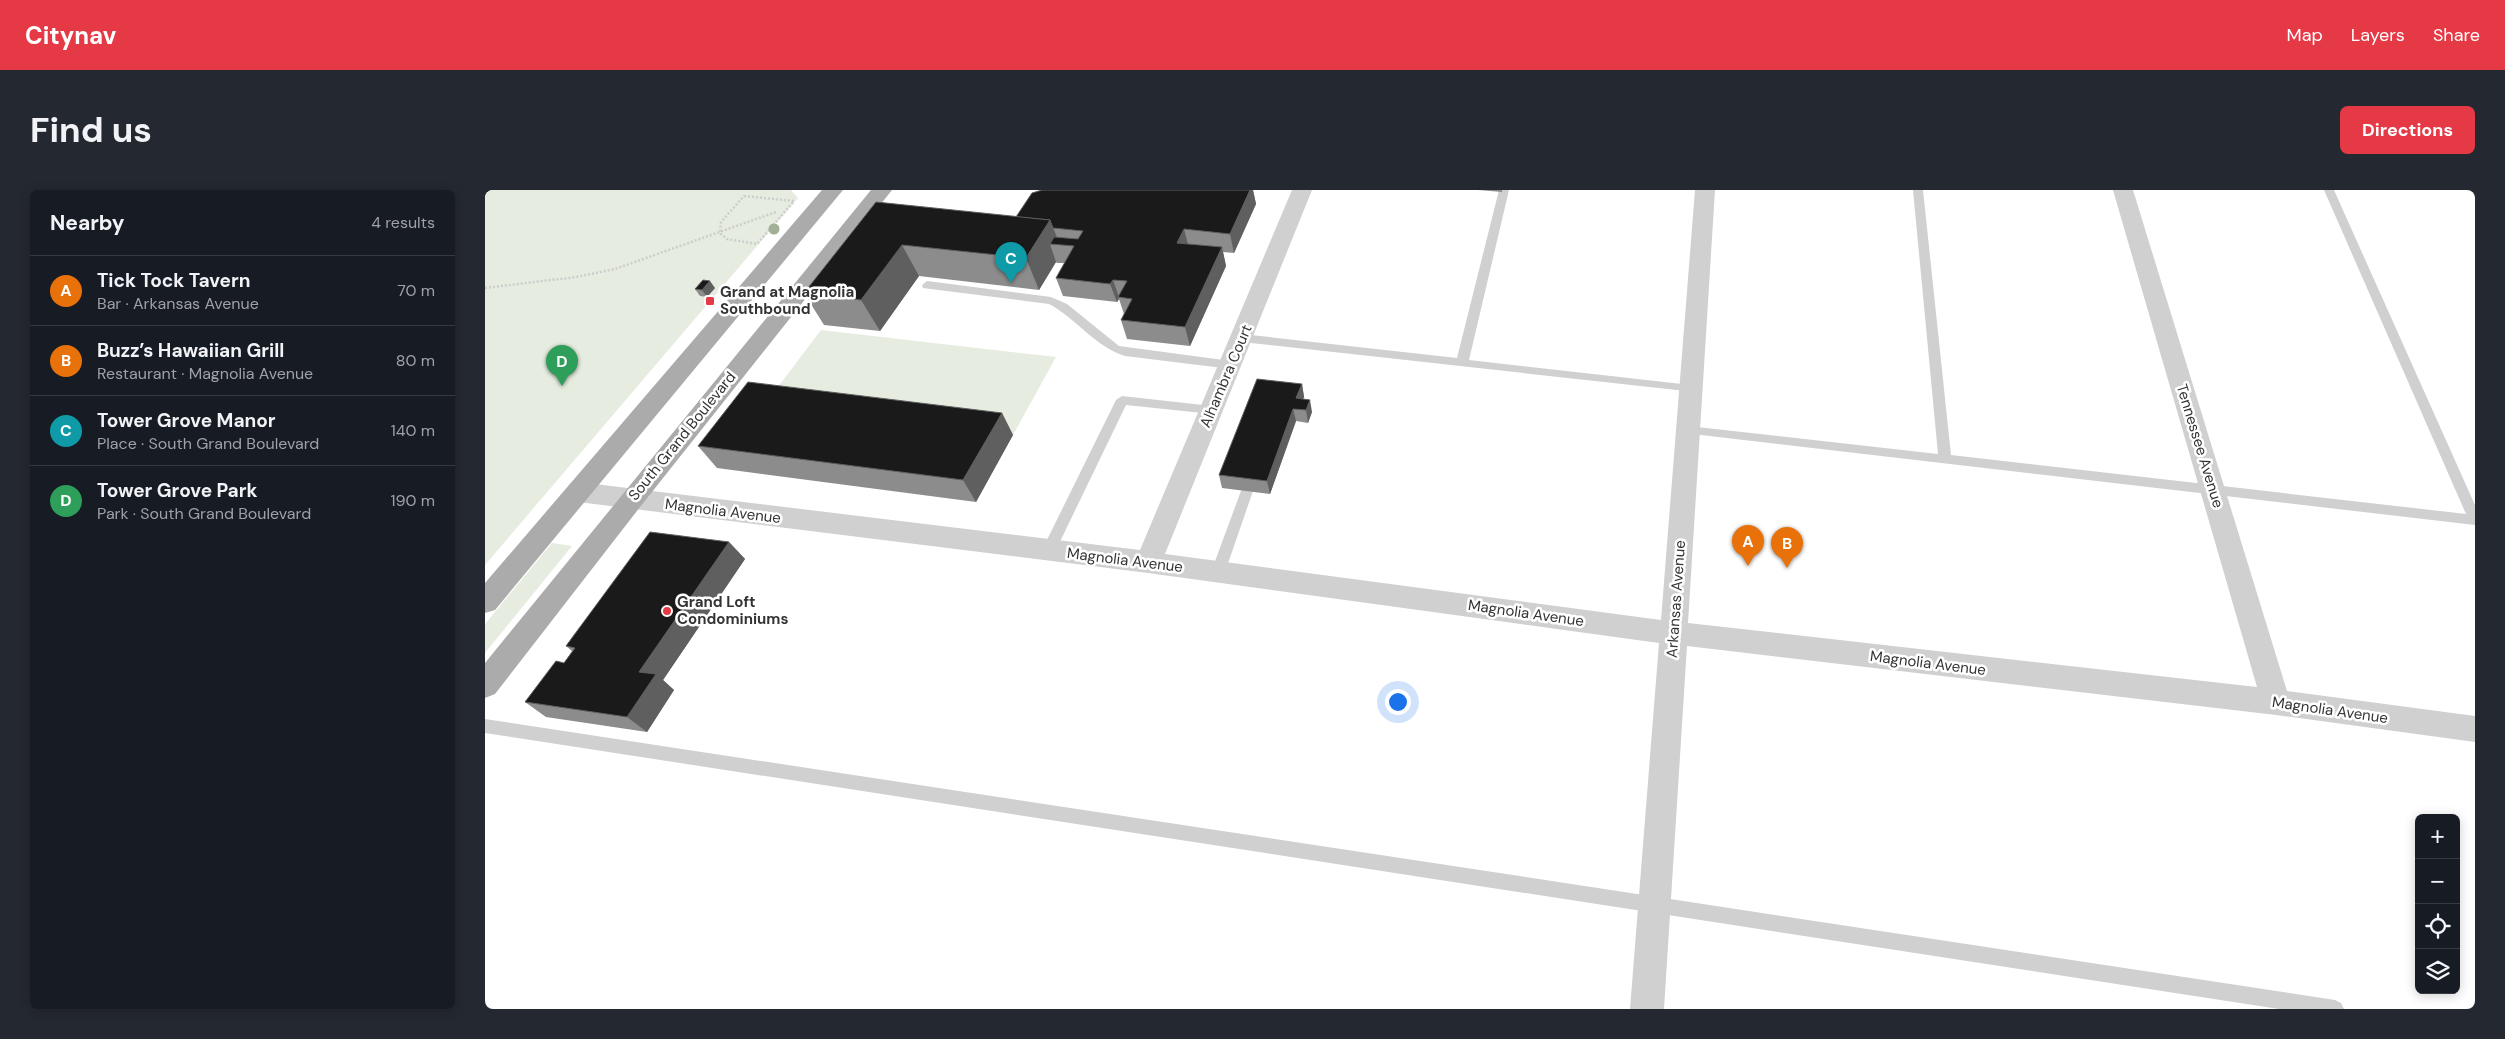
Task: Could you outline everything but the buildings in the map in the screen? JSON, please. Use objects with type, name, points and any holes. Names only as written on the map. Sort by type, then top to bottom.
[{"type":"main road","points":[[485,602],[833,190]]},
{"type":"main road","name":"South Grand Boulevard","points":[[485,685],[631,500],[882,190]]},
{"type":"street","name":"Alhambra Court","points":[[1148,562],[1302,190]]},
{"type":"street","name":"Arkansas Avenue","points":[[1647,1009],[1705,190]]},
{"type":"street","name":"Tennessee Avenue","points":[[2123,190],[2277,702]]},
{"type":"street","name":"Magnolia Avenue","points":[[578,492],[1148,562],[1673,633],[2277,702],[2475,729]]},
{"type":"lane","points":[[1462,363],[1504,190]]},
{"type":"lane","points":[[1917,190],[1945,459]]},
{"type":"lane","points":[[2329,190],[2475,520]]},
{"type":"lane","points":[[927,285],[1051,301],[1063,307],[1115,349],[1231,364]]},
{"type":"lane","points":[[1242,338],[1691,389]]},
{"type":"lane","points":[[1049,550],[1122,400],[1212,410]]},
{"type":"lane","points":[[1688,430],[2475,520]]},
{"type":"lane","points":[[1218,572],[1247,491]]},
{"type":"lane","points":[[485,726],[2335,1009]]},
{"type":"path","points":[[485,288],[597,274],[720,232],[779,211],[794,201],[744,196],[721,222],[720,232]]},
{"type":"path","points":[[720,232],[727,239],[757,244]]},
{"type":"shaded area","points":[[485,190],[791,190],[798,198],[485,565]]},
{"type":"shaded area","points":[[821,330],[1056,357],[1013,435],[765,404]]},
{"type":"shaded area","points":[[552,543],[572,546],[485,653],[485,624]]},
{"type":"place","name":"Tower Grove Manor","points":[[1011,283]]},
{"type":"place","name":"Grand at Magnolia Southbound","points":[[710,301]]},
{"type":"place","name":"Tower Grove Park","points":[[562,386]]},
{"type":"place","name":"Tick Tock Tavern","points":[[1748,566]]},
{"type":"place","name":"Buzz’s Hawaiian Grill","points":[[1787,568]]},
{"type":"place","name":"Grand Loft Condominiums","points":[[667,611]]}]
